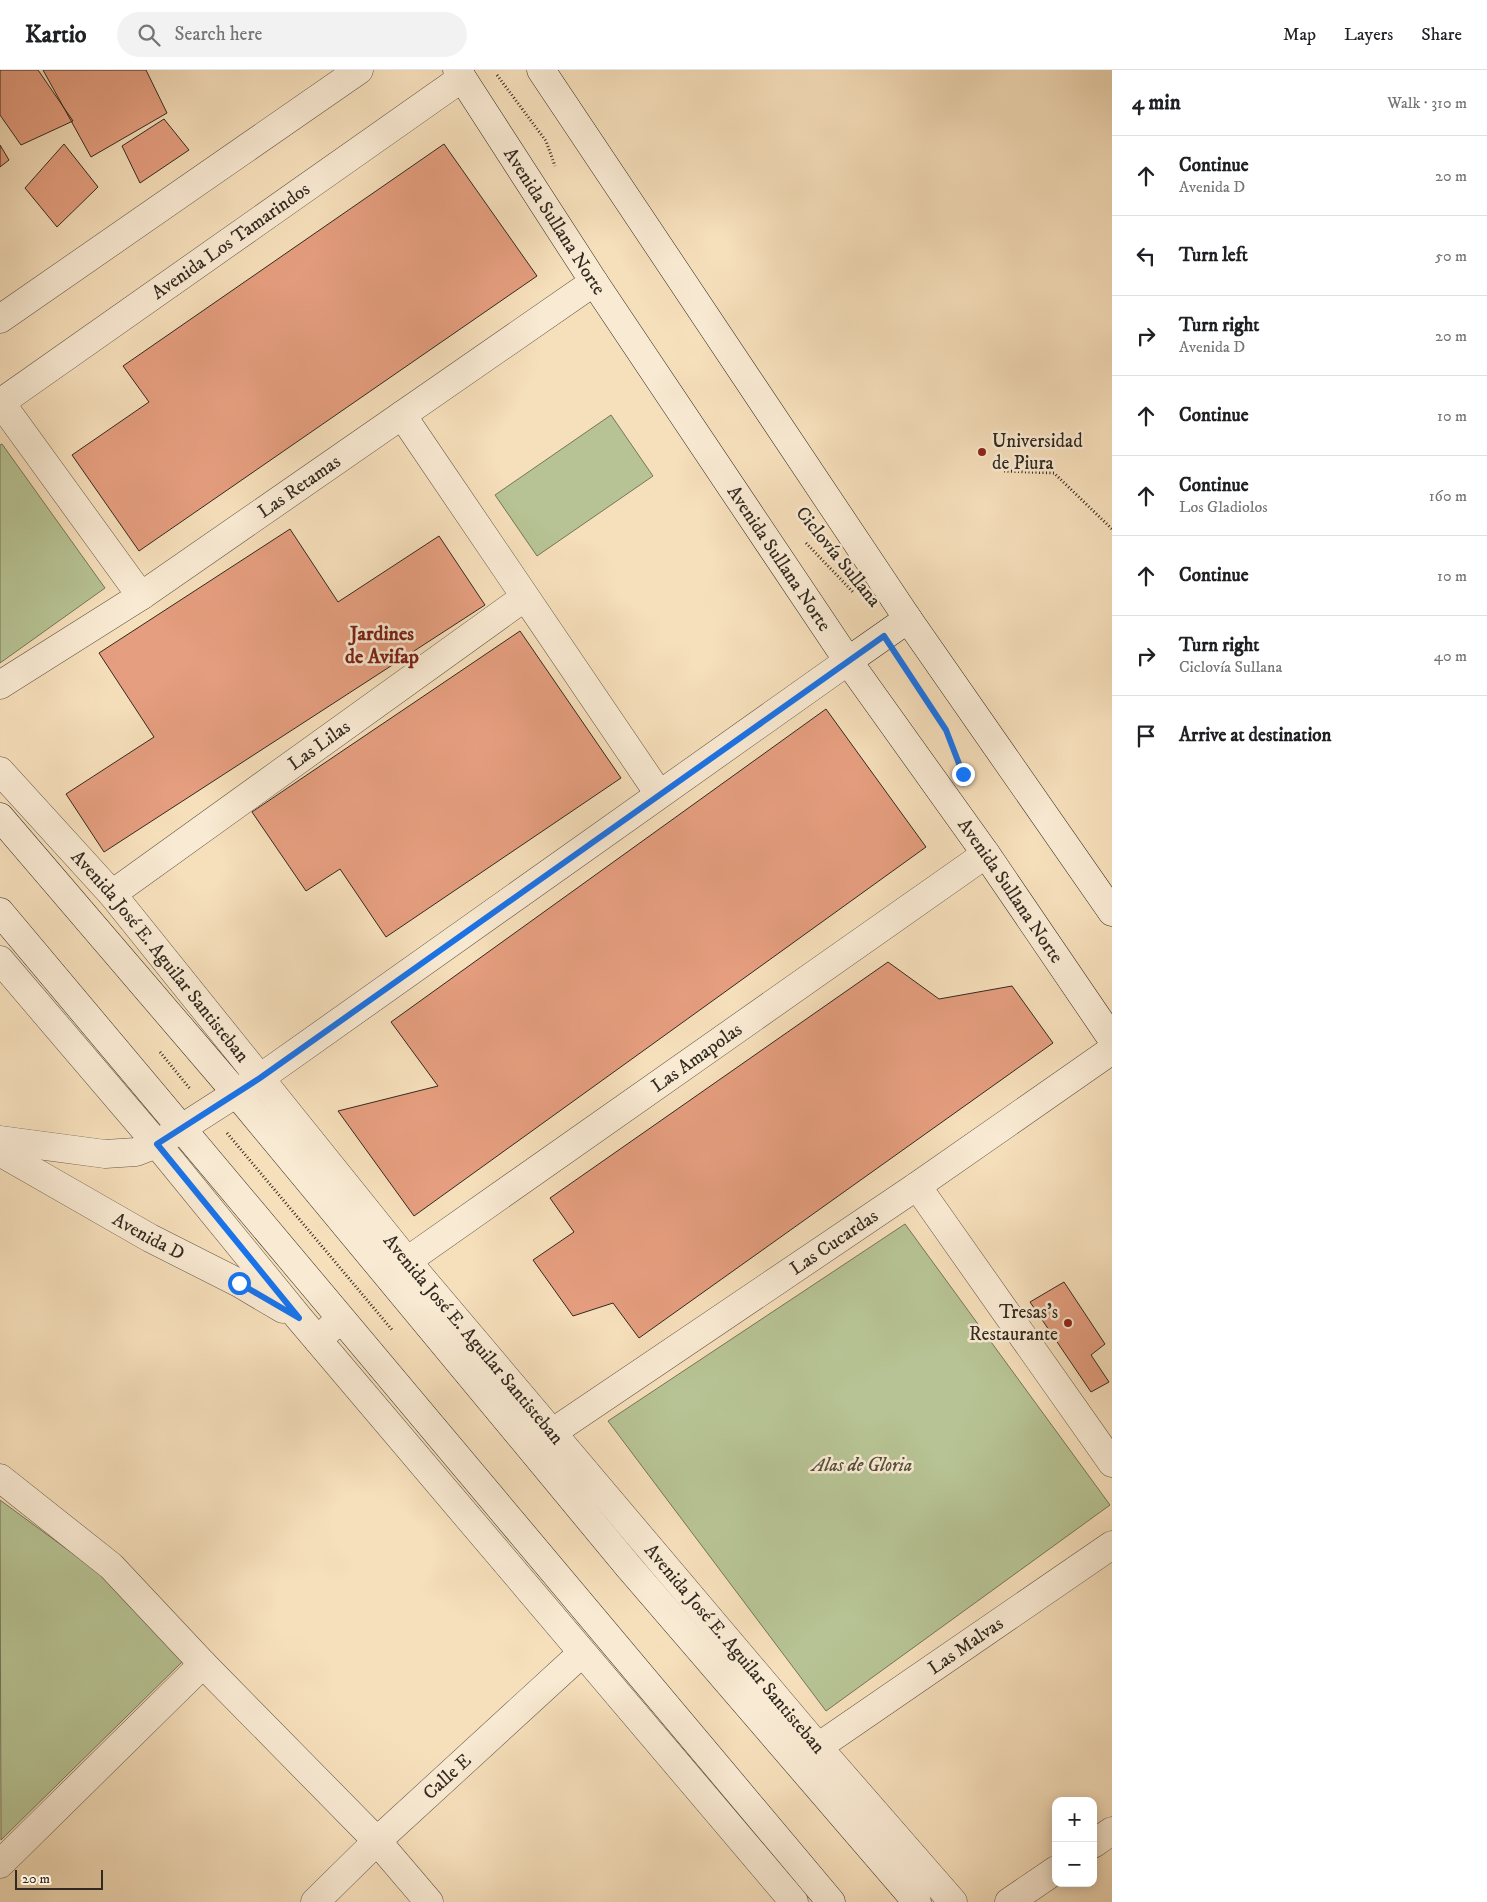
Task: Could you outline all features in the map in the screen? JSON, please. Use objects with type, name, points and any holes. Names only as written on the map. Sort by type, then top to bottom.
[{"type":"street","points":[[0,319],[359,70]]},
{"type":"street","points":[[541,70],[908,620],[1112,912]]},
{"type":"street","name":"Avenida Sullana Norte","points":[[464,73],[594,282],[848,661],[986,854],[1112,1039]]},
{"type":"street","name":"Avenida Los Tamarindos","points":[[0,403],[464,73]]},
{"type":"street","name":"Las Retamas","points":[[0,685],[141,596],[594,282]]},
{"type":"street","points":[[0,403],[141,596]]},
{"type":"street","points":[[402,416],[659,794]]},
{"type":"street","name":"Las Lilas","points":[[112,894],[525,597]]},
{"type":"street","points":[[260,1078],[659,794],[908,620]]},
{"type":"street","points":[[0,1140],[105,1154],[136,1152],[157,1144],[260,1078],[848,661]]},
{"type":"street","name":"Avenida José E. Aguilar Santisteban","points":[[0,770],[112,894],[407,1261],[818,1747],[953,1902]]},
{"type":"street","name":"Avenida José E. Aguilar Santisteban","points":[[0,817],[237,1094],[622,1559],[917,1902]]},
{"type":"street","name":"Las Amapolas","points":[[407,1261],[986,854]]},
{"type":"street","points":[[0,912],[831,1902]]},
{"type":"street","points":[[0,960],[157,1144],[299,1318],[794,1902]]},
{"type":"street","name":"Las Cucardas","points":[[553,1432],[917,1186],[1112,1050]]},
{"type":"street","name":"Avenida D","points":[[0,1152],[150,1238],[239,1283],[299,1318]]},
{"type":"street","points":[[917,1186],[1112,1463]]},
{"type":"street","points":[[318,1340],[340,1319]]},
{"type":"street","points":[[0,1478],[111,1566],[203,1664],[377,1841],[429,1902]]},
{"type":"street","name":"Las Malvas","points":[[818,1747],[1112,1545]]},
{"type":"street","name":"Calle E","points":[[315,1902],[377,1841],[582,1653]]},
{"type":"street","points":[[0,1864],[203,1664]]},
{"type":"street","points":[[1096,1842],[1112,1831]]},
{"type":"street","points":[[1009,1902],[1052,1873]]},
{"type":"path","points":[[494,70],[546,141],[556,168]]},
{"type":"path","points":[[1004,471],[1054,473],[1112,529]]},
{"type":"path","name":"Ciclovía Sullana","points":[[800,537],[856,595]]},
{"type":"path","points":[[915,684],[946,730],[960,766]]},
{"type":"green space","points":[[611,415],[653,476],[537,556],[495,495]]},
{"type":"green space","points":[[2,444],[105,588],[0,663],[0,445]]},
{"type":"green space","name":"Alas de Gloria","points":[[905,1224],[1110,1505],[826,1711],[608,1421]]},
{"type":"green space","points":[[0,1500],[98,1572],[183,1661],[1,1840]]},
{"type":"building","points":[[0,70],[38,70],[73,121],[21,145],[0,115]]},
{"type":"building","points":[[43,70],[146,70],[167,113],[91,157]]},
{"type":"building","points":[[164,119],[189,150],[140,183],[122,146]]},
{"type":"building","points":[[64,144],[98,187],[57,227],[25,188]]},
{"type":"building","points":[[444,144],[537,276],[139,551],[72,455],[149,402],[123,366]]},
{"type":"building","points":[[0,145],[9,160],[0,167]]},
{"type":"building","points":[[290,529],[338,602],[439,536],[485,605],[104,852],[66,794],[154,737],[99,653]]},
{"type":"building","points":[[520,631],[621,778],[386,937],[340,869],[306,891],[252,812]]},
{"type":"building","points":[[826,709],[926,847],[414,1216],[338,1111],[438,1086],[391,1022]]},
{"type":"building","points":[[888,962],[939,999],[1012,986],[1053,1043],[639,1338],[613,1303],[573,1316],[533,1260],[574,1232],[550,1198]]},
{"type":"building","name":"Tresas's Restaurante","points":[[1064,1282],[1105,1344],[1091,1355],[1109,1382],[1091,1392],[1030,1302]]},
{"type":"place","name":"Universidad de Piura","points":[[982,452]]},
{"type":"place","name":"Tresas's Restaurante","points":[[1068,1323]]},
{"type":"district","name":"Jardines de Avifap","points":[[382,646]]},
{"type":"route","points":[[239,1283],[299,1318],[157,1144],[260,1078],[884,636],[946,730],[963,774]]}]
